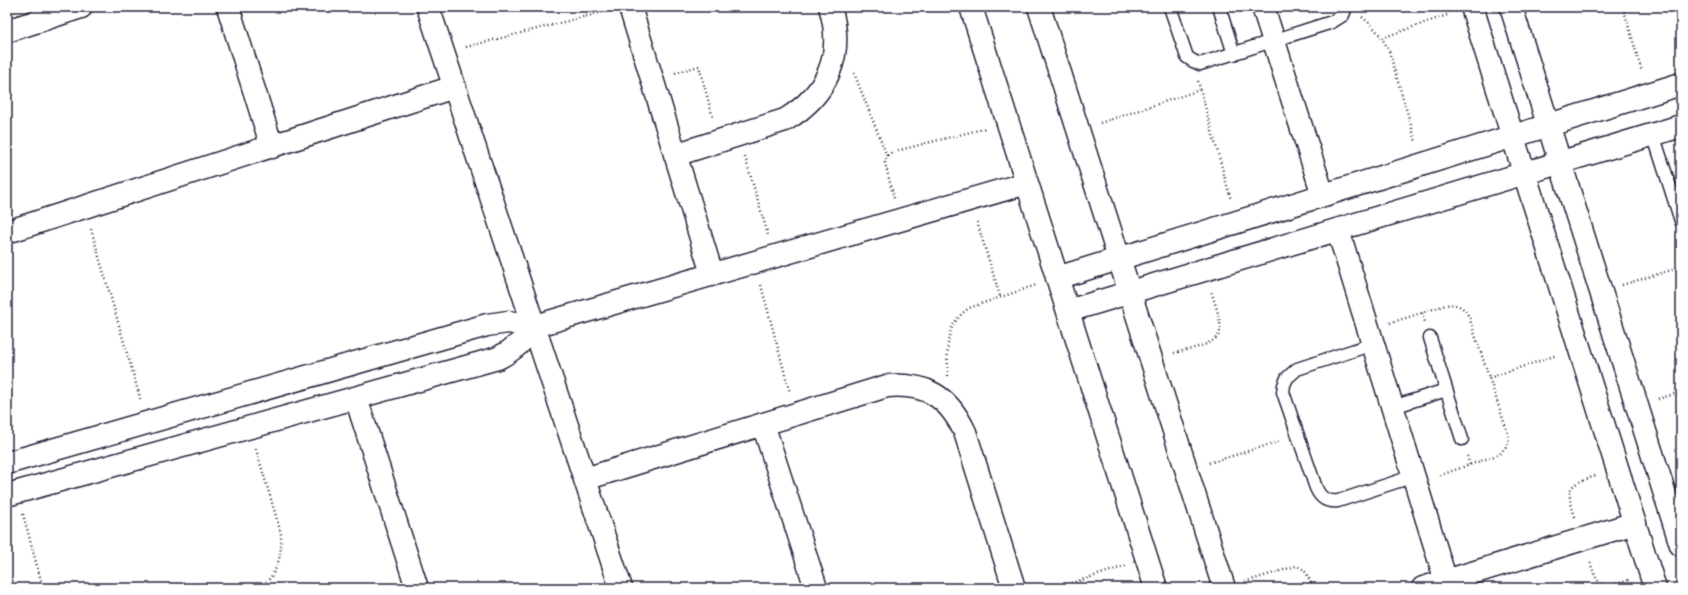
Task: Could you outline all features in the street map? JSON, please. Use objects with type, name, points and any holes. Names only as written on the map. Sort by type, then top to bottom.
[{"type":"street","points":[[7,31],[81,7]]},
{"type":"street","points":[[228,7],[272,147]]},
{"type":"street","points":[[428,7],[621,588]]},
{"type":"street","points":[[630,7],[712,274]]},
{"type":"street","points":[[675,155],[729,139],[784,120],[804,107],[823,85],[830,69],[834,53],[835,35],[830,7]]},
{"type":"street","points":[[971,7],[1156,588]]},
{"type":"street","points":[[1039,7],[1186,470],[1232,586]]},
{"type":"street","points":[[1263,7],[1323,195]]},
{"type":"street","points":[[1511,7],[1681,546]]},
{"type":"street","points":[[1463,10],[1513,136],[1655,588]]},
{"type":"street","points":[[1057,278],[1681,84]]},
{"type":"street","points":[[7,232],[454,87]]},
{"type":"street","points":[[1068,311],[1681,126]]},
{"type":"street","points":[[7,464],[487,325],[508,322],[535,326],[1027,183]]},
{"type":"street","points":[[1338,230],[1447,585]]},
{"type":"street","points":[[12,493],[498,358],[509,353],[518,346],[535,326]]},
{"type":"street","points":[[585,479],[887,386],[903,385],[920,387],[935,394],[948,404],[958,417],[965,432],[1014,588]]},
{"type":"street","points":[[356,398],[417,588]]},
{"type":"street","points":[[763,424],[816,588]]},
{"type":"street","points":[[1423,588],[1447,585],[1635,523]]},
{"type":"lane","points":[[1170,7],[1187,57],[1200,64],[1332,22],[1343,15],[1346,8]]},
{"type":"lane","points":[[1219,7],[1234,54]]},
{"type":"lane","points":[[1653,134],[1681,221]]},
{"type":"lane","points":[[1430,338],[1462,438]]},
{"type":"lane","points":[[1373,344],[1297,369],[1287,378],[1283,392],[1316,488],[1319,495],[1325,500],[1332,502],[1338,501],[1414,476]]},
{"type":"lane","points":[[1393,407],[1446,390]]},
{"type":"path","points":[[1623,7],[1649,94]]},
{"type":"path","points":[[1346,8],[1360,16],[1372,26],[1390,51],[1423,164]]},
{"type":"path","points":[[1382,38],[1463,10]]},
{"type":"path","points":[[443,52],[608,11]]},
{"type":"path","points":[[1193,61],[1238,221]]},
{"type":"path","points":[[652,80],[699,66],[729,139],[765,259],[796,414]]},
{"type":"path","points":[[853,69],[887,156]]},
{"type":"path","points":[[1078,130],[1200,90]]},
{"type":"path","points":[[900,220],[885,162],[887,156],[892,152],[1007,122]]},
{"type":"path","points":[[969,200],[1000,296]]},
{"type":"path","points":[[84,208],[147,423]]},
{"type":"path","points":[[1601,292],[1681,267]]},
{"type":"path","points":[[1151,360],[1210,343],[1218,336],[1220,325],[1205,269]]},
{"type":"path","points":[[948,404],[948,337],[952,325],[959,314],[968,308],[1000,296],[1057,278]]},
{"type":"path","points":[[1489,378],[1580,347]]},
{"type":"path","points":[[250,427],[281,533],[282,547],[279,562],[274,574],[260,588]]},
{"type":"path","points":[[1186,470],[1298,436]]},
{"type":"path","points":[[12,493],[43,588]]},
{"type":"path","points":[[1056,588],[1147,559]]},
{"type":"path","points":[[1232,586],[1296,566],[1306,571],[1312,588]]}]
